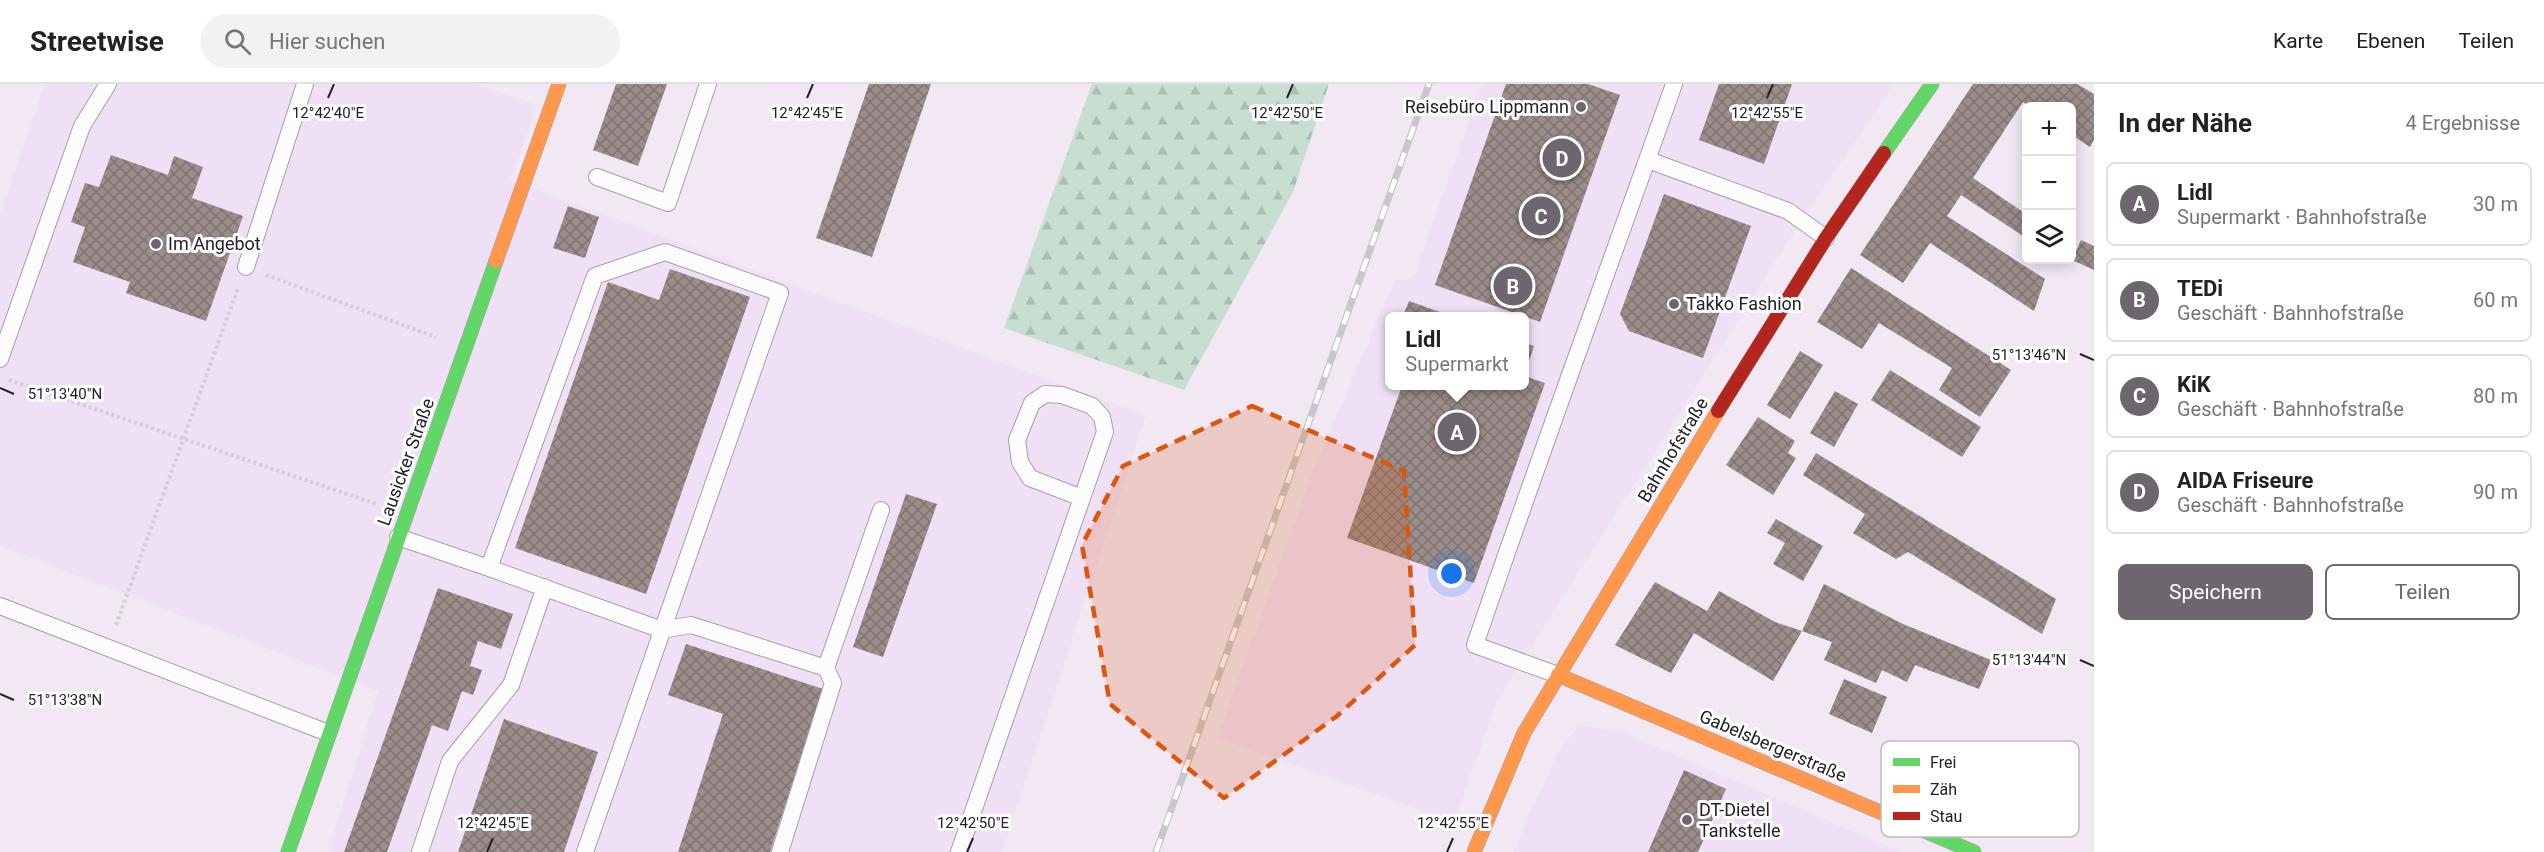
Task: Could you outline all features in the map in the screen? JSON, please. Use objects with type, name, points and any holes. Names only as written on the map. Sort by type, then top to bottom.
[{"type":"street","name":"Lausicker Straße","points":[[288,852],[328,733],[559,84]]},
{"type":"street","name":"Bahnhofstraße","points":[[1474,852],[1524,733],[1558,675],[1826,238],[1932,84]]},
{"type":"street","name":"Gabelsbergerstraße","points":[[1558,675],[1881,812]]},
{"type":"street","name":"Gabelsbergerstraße","points":[[1939,837],[1974,852]]},
{"type":"lane","points":[[0,359],[82,126],[108,84]]},
{"type":"lane","points":[[246,267],[305,84]]},
{"type":"lane","points":[[597,177],[668,203],[708,84]]},
{"type":"lane","points":[[1558,675],[1475,645],[1674,84]]},
{"type":"lane","points":[[1648,160],[1788,211],[1826,238]]},
{"type":"lane","points":[[489,568],[595,276],[665,252],[780,293],[585,852]]},
{"type":"lane","points":[[959,852],[1105,432],[1102,417],[1092,406],[1062,394],[1045,394],[1032,403],[1017,440],[1020,462],[1030,478],[1082,498]]},
{"type":"lane","points":[[780,852],[833,683],[826,668],[881,510]]},
{"type":"lane","points":[[398,537],[662,630],[691,625],[826,668]]},
{"type":"lane","points":[[420,852],[450,761],[511,685],[545,587]]},
{"type":"lane","points":[[0,606],[328,733]]},
{"type":"path","points":[[108,646],[246,267],[465,347]]},
{"type":"path","points":[[0,377],[406,514]]},
{"type":"highlighted area","points":[[1252,406],[1404,471],[1415,645],[1337,716],[1224,798],[1110,704],[1082,545],[1123,466]]},
{"type":"shaded area","points":[[45,84],[474,84],[537,105],[510,180],[1146,416],[1002,852],[328,852],[378,691],[0,546],[0,213]]},
{"type":"shaded area","points":[[1482,84],[1895,84],[1810,207],[1497,701],[1454,822],[1217,738],[1316,463],[1394,281],[1413,278]]},
{"type":"shaded area","points":[[1579,725],[1622,732],[1900,852],[1513,852],[1557,753]]},
{"type":"green space","points":[[1092,84],[1329,84],[1293,192],[1184,390],[1004,328]]},
{"type":"building","points":[[616,84],[667,84],[638,166],[593,150]]},
{"type":"building","points":[[869,84],[931,84],[872,257],[816,238]]},
{"type":"building","points":[[1506,84],[1588,84],[1620,95],[1540,322],[1529,318],[1529,312],[1512,312],[1435,285]]},
{"type":"building","points":[[1719,84],[1792,84],[1764,164],[1699,140]]},
{"type":"building","points":[[1973,84],[2077,84],[2094,94],[2094,140],[2090,147],[2076,138],[2076,102],[2022,102],[1973,178],[2022,211],[2022,235],[1961,195],[1947,216],[2045,279],[2034,311],[1930,243],[1903,283],[1860,255]]},
{"type":"building","name":"Im Angebot","points":[[111,155],[168,175],[174,156],[203,167],[192,198],[243,216],[206,321],[126,293],[130,282],[73,262],[85,227],[71,222],[85,183],[99,187]]},
{"type":"building","points":[[1664,194],[1751,226],[1703,358],[1629,331],[1620,314]]},
{"type":"building","points":[[568,206],[599,217],[585,258],[553,248]]},
{"type":"building","points":[[2081,240],[2094,246],[2094,270],[2076,262],[2076,251]]},
{"type":"building","points":[[1851,268],[2011,370],[1980,417],[1939,390],[1952,368],[1879,323],[1862,349],[1817,322]]},
{"type":"building","points":[[670,269],[750,297],[646,594],[515,548],[608,282],[659,300]]},
{"type":"building","points":[[1409,301],[1440,312],[1405,312]]},
{"type":"building","points":[[1529,344],[1534,346],[1529,361]]},
{"type":"building","points":[[1800,351],[1823,365],[1790,419],[1767,405]]},
{"type":"building","points":[[1890,370],[1981,427],[1962,457],[1871,400]]},
{"type":"building","points":[[1529,378],[1545,383],[1474,583],[1347,538],[1401,390],[1529,390]]},
{"type":"building","points":[[1835,391],[1858,404],[1834,447],[1810,433]]},
{"type":"building","points":[[1758,417],[1795,441],[1788,453],[1796,458],[1773,495],[1726,465]]},
{"type":"building","points":[[1816,453],[2056,599],[2042,634],[1908,552],[1896,559],[1853,533],[1865,514],[1803,475]]},
{"type":"building","points":[[906,494],[937,504],[883,657],[853,647]]},
{"type":"building","points":[[1776,519],[1823,546],[1803,581],[1773,564],[1785,543],[1767,533]]},
{"type":"building","points":[[1655,582],[1707,611],[1719,591],[1775,622],[1802,631],[1773,681],[1694,633],[1671,673],[1615,645]]},
{"type":"building","points":[[1824,584],[1903,624],[1991,660],[1979,689],[1915,665],[1907,682],[1882,670],[1876,683],[1824,660],[1832,642],[1802,631]]},
{"type":"building","points":[[438,588],[513,614],[501,649],[478,641],[470,666],[482,670],[473,695],[462,691],[448,731],[432,725],[387,852],[344,852]]},
{"type":"building","points":[[686,644],[823,689],[770,852],[678,852],[723,714],[668,695]]},
{"type":"building","points":[[1844,679],[1887,697],[1872,733],[1829,714]]},
{"type":"building","points":[[504,719],[598,752],[564,852],[458,852]]},
{"type":"building","name":"DT-Dietel Tankstelle","points":[[1684,770],[1726,789],[1698,852],[1648,852]]},
{"type":"railway","points":[[1156,852],[1429,84]]},
{"type":"traffic: fast","points":[[1884,153],[1932,84]]},
{"type":"traffic: fast","points":[[288,852],[496,261]]},
{"type":"traffic: fast","points":[[1939,837],[1974,852]]},
{"type":"traffic: slow","points":[[496,261],[559,84]]},
{"type":"traffic: slow","points":[[1474,852],[1524,733],[1718,411]]},
{"type":"traffic: slow","points":[[1558,675],[1881,812]]},
{"type":"traffic: jam","points":[[1718,411],[1826,238],[1884,153]]},
{"type":"place","name":"Reisebüro Lippmann","points":[[1581,107]]},
{"type":"place","name":"AIDA Friseure","points":[[1562,158]]},
{"type":"place","name":"KiK","points":[[1541,216]]},
{"type":"place","name":"Im Angebot","points":[[156,244]]},
{"type":"place","name":"TEDi","points":[[1513,286]]},
{"type":"place","name":"Takko Fashion","points":[[1674,304]]},
{"type":"place","name":"Lidl","points":[[1457,432]]},
{"type":"place","name":"DT-Dietel Tankstelle","points":[[1687,820]]}]
